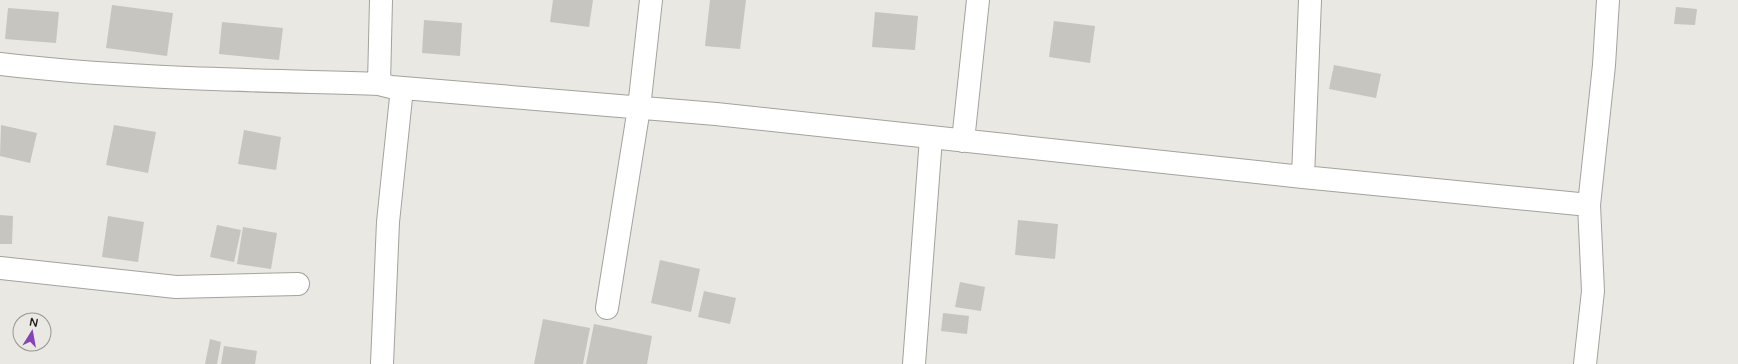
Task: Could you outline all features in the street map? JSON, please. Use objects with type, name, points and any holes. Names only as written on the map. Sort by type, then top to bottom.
[{"type":"street","points":[[379,84],[381,0]]},
{"type":"street","points":[[607,308],[639,108],[651,0]]},
{"type":"street","points":[[964,141],[978,0]]},
{"type":"street","points":[[1303,177],[1310,0]]},
{"type":"street","points":[[1585,364],[1592,291],[1590,205],[1604,65],[1608,0]]},
{"type":"street","points":[[0,64],[51,70],[379,84],[402,88],[639,108],[1303,177],[1590,205]]},
{"type":"street","points":[[382,364],[388,222],[402,88]]},
{"type":"street","points":[[914,364],[931,138]]},
{"type":"street","points":[[0,268],[176,287],[298,284]]},
{"type":"building","points":[[553,0],[593,0],[589,27],[550,22]]},
{"type":"building","points":[[710,0],[746,0],[740,49],[705,46]]},
{"type":"building","points":[[112,5],[173,13],[167,56],[106,48]]},
{"type":"building","points":[[1676,7],[1697,9],[1695,25],[1674,24]]},
{"type":"building","points":[[8,8],[59,12],[56,43],[5,39]]},
{"type":"building","points":[[875,12],[918,16],[915,50],[872,47]]},
{"type":"building","points":[[424,20],[462,23],[460,56],[422,53]]},
{"type":"building","points":[[1054,21],[1095,26],[1090,63],[1049,57]]},
{"type":"building","points":[[222,22],[283,28],[279,60],[219,54]]},
{"type":"building","points":[[1334,65],[1381,74],[1376,98],[1329,89]]},
{"type":"building","points":[[1,125],[37,133],[30,163],[0,156]]},
{"type":"building","points":[[114,125],[156,132],[148,173],[106,165]]},
{"type":"building","points":[[244,130],[281,137],[276,170],[238,164]]},
{"type":"building","points":[[0,215],[13,216],[12,244],[0,244]]},
{"type":"building","points":[[108,216],[144,222],[138,262],[102,257]]},
{"type":"building","points":[[1018,220],[1058,224],[1055,259],[1015,255]]},
{"type":"building","points":[[217,225],[241,230],[234,262],[210,257]]},
{"type":"building","points":[[243,227],[277,233],[271,269],[237,264]]},
{"type":"building","points":[[660,260],[700,269],[691,312],[651,303]]},
{"type":"building","points":[[960,282],[985,287],[981,311],[955,307]]},
{"type":"building","points":[[704,291],[736,298],[730,324],[698,317]]},
{"type":"building","points":[[943,313],[969,316],[967,334],[941,331]]},
{"type":"building","points":[[543,319],[590,328],[583,364],[534,364]]},
{"type":"building","points":[[594,324],[652,336],[647,364],[586,364]]},
{"type":"building","points":[[210,339],[221,342],[217,364],[205,364]]},
{"type":"building","points":[[224,346],[257,351],[255,364],[221,364]]}]
